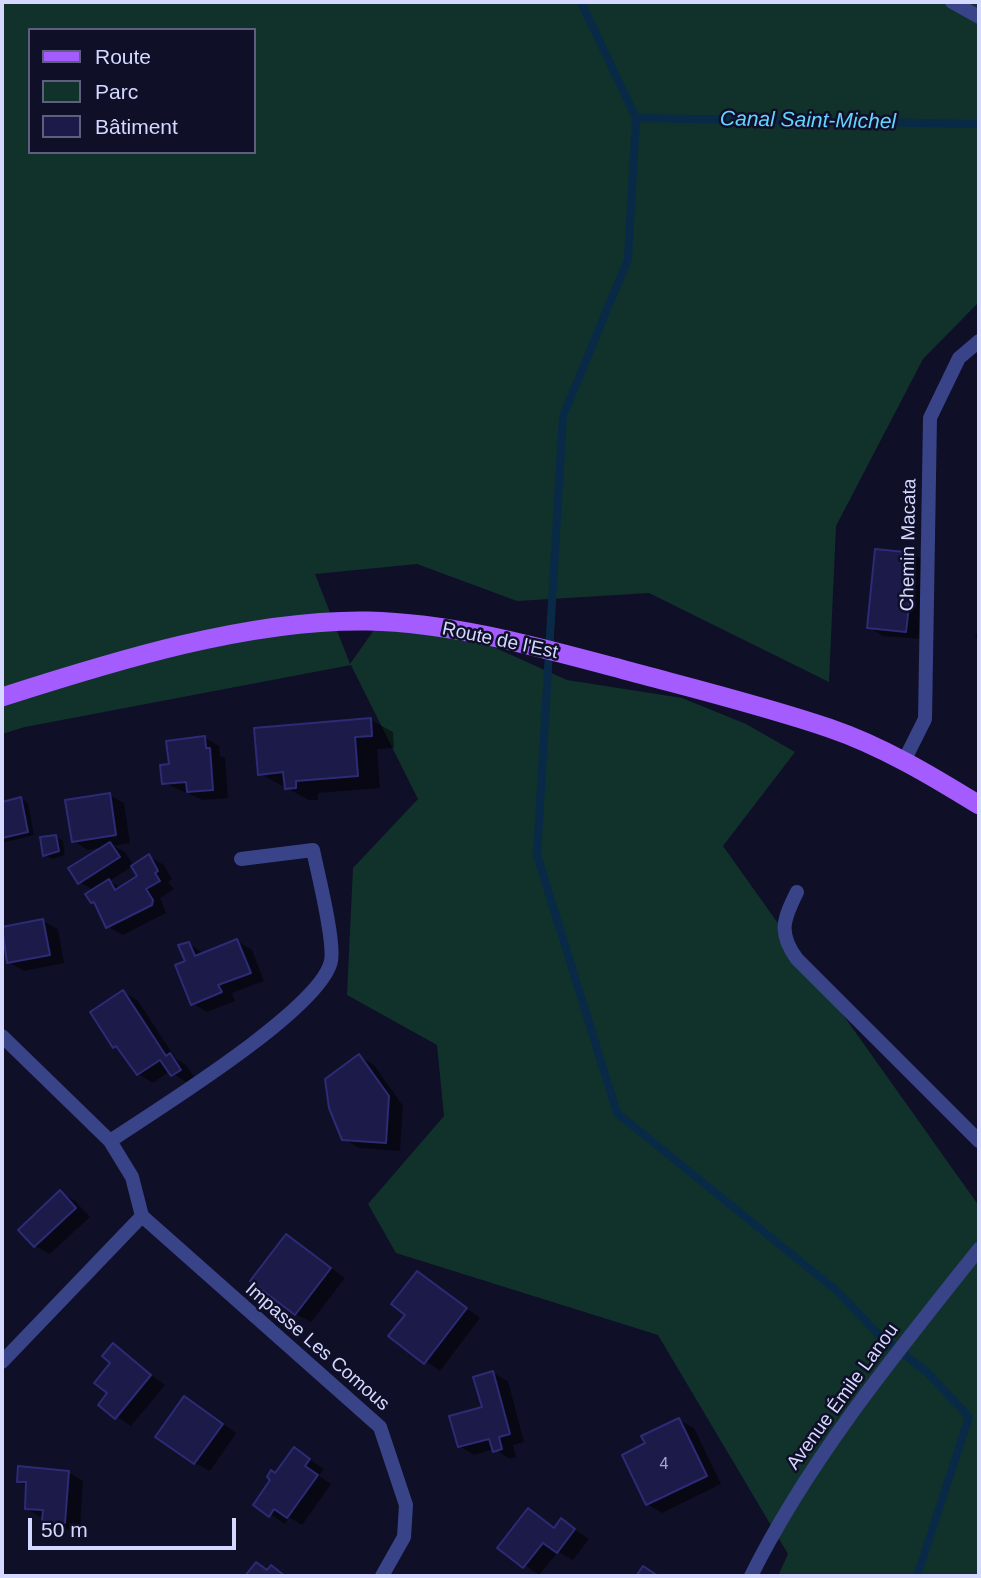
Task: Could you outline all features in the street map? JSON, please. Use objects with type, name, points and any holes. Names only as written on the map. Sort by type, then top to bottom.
[{"type":"main road","name":"Route de l'Est","points":[[2,696],[83,671],[255,630],[367,621],[466,630],[588,660],[832,729],[904,761],[979,805]]},
{"type":"street","points":[[952,2],[979,17]]},
{"type":"street","name":"Chemin Macata","points":[[904,761],[925,719],[930,418],[959,358],[979,341]]},
{"type":"street","points":[[110,1141],[291,1015],[319,987],[332,960],[313,850],[241,859]]},
{"type":"street","points":[[797,892],[785,916],[784,942],[797,960],[979,1141]]},
{"type":"street","points":[[2,1036],[110,1141],[132,1177],[142,1216],[2,1362]]},
{"type":"street","name":"Impasse Les Comous","points":[[142,1216],[380,1427],[406,1505],[404,1537],[382,1576]]},
{"type":"street","name":"Avenue Émile Lanou","points":[[751,1576],[778,1523],[880,1377],[979,1249]]},
{"type":"green space","points":[[2,2],[979,2],[979,302],[923,359],[836,526],[829,682],[649,593],[517,601],[417,564],[315,574],[350,664],[374,630],[422,627],[489,645],[567,680],[682,698],[746,724],[795,752],[723,846],[979,1206],[979,1576],[778,1576],[788,1554],[658,1335],[396,1253],[368,1204],[444,1116],[437,1045],[347,995],[353,868],[418,799],[351,665],[25,727],[2,734]]},
{"type":"building","points":[[875,549],[915,553],[906,632],[867,628]]},
{"type":"building","points":[[371,718],[372,736],[355,737],[358,776],[296,781],[296,788],[285,789],[283,772],[258,775],[254,728]]},
{"type":"building","points":[[205,736],[206,748],[210,748],[213,790],[187,792],[186,782],[162,784],[160,765],[169,764],[166,741]]},
{"type":"building","points":[[110,793],[116,835],[72,842],[65,800]]},
{"type":"building","points":[[21,797],[28,832],[2,838],[2,802]]},
{"type":"building","points":[[56,835],[59,851],[43,856],[40,837]]},
{"type":"building","points":[[110,842],[120,857],[78,884],[68,868]]},
{"type":"building","points":[[149,854],[160,881],[146,889],[153,900],[152,905],[106,928],[94,902],[91,903],[85,894],[109,879],[115,890],[137,876],[131,866]]},
{"type":"building","points":[[43,919],[50,955],[7,963],[2,927]]},
{"type":"building","points":[[237,939],[251,973],[218,985],[222,992],[191,1005],[175,965],[185,961],[178,945],[189,942],[195,956]]},
{"type":"building","points":[[123,990],[166,1056],[170,1053],[181,1070],[171,1076],[160,1060],[137,1075],[116,1046],[113,1048],[90,1012]]},
{"type":"building","points":[[359,1054],[389,1096],[386,1143],[342,1140],[329,1108],[325,1079]]},
{"type":"building","points":[[60,1190],[76,1208],[34,1247],[18,1230]]},
{"type":"building","points":[[286,1234],[331,1268],[295,1315],[250,1281]]},
{"type":"building","points":[[417,1271],[467,1308],[424,1364],[388,1336],[405,1315],[391,1304]]},
{"type":"building","points":[[113,1343],[151,1375],[115,1419],[98,1405],[107,1393],[94,1383],[110,1363],[102,1356]]},
{"type":"building","points":[[493,1371],[510,1434],[499,1437],[502,1449],[493,1452],[489,1439],[458,1447],[449,1416],[482,1407],[473,1377]]},
{"type":"building","points":[[184,1396],[223,1424],[194,1464],[155,1437]]},
{"type":"building","points":[[679,1418],[707,1476],[646,1505],[622,1455],[645,1443],[641,1436]]},
{"type":"building","points":[[294,1447],[310,1459],[305,1466],[318,1475],[287,1518],[274,1509],[269,1517],[253,1505],[270,1480],[267,1477],[271,1470],[275,1473]]},
{"type":"building","points":[[18,1466],[69,1471],[65,1523],[42,1521],[43,1510],[25,1509],[26,1482],[17,1482]]},
{"type":"building","points":[[528,1508],[554,1528],[561,1518],[575,1529],[557,1553],[543,1543],[523,1568],[497,1548]]},
{"type":"building","points":[[256,1562],[267,1570],[271,1565],[285,1576],[245,1576]]},
{"type":"building","points":[[643,1566],[658,1576],[636,1576]]},
{"type":"waterway","points":[[581,2],[636,118],[628,259],[563,416],[537,855],[617,1113],[837,1291],[878,1334],[927,1372],[969,1417],[917,1576]]},
{"type":"waterway","name":"Canal Saint-Michel","points":[[636,118],[979,124]]}]
